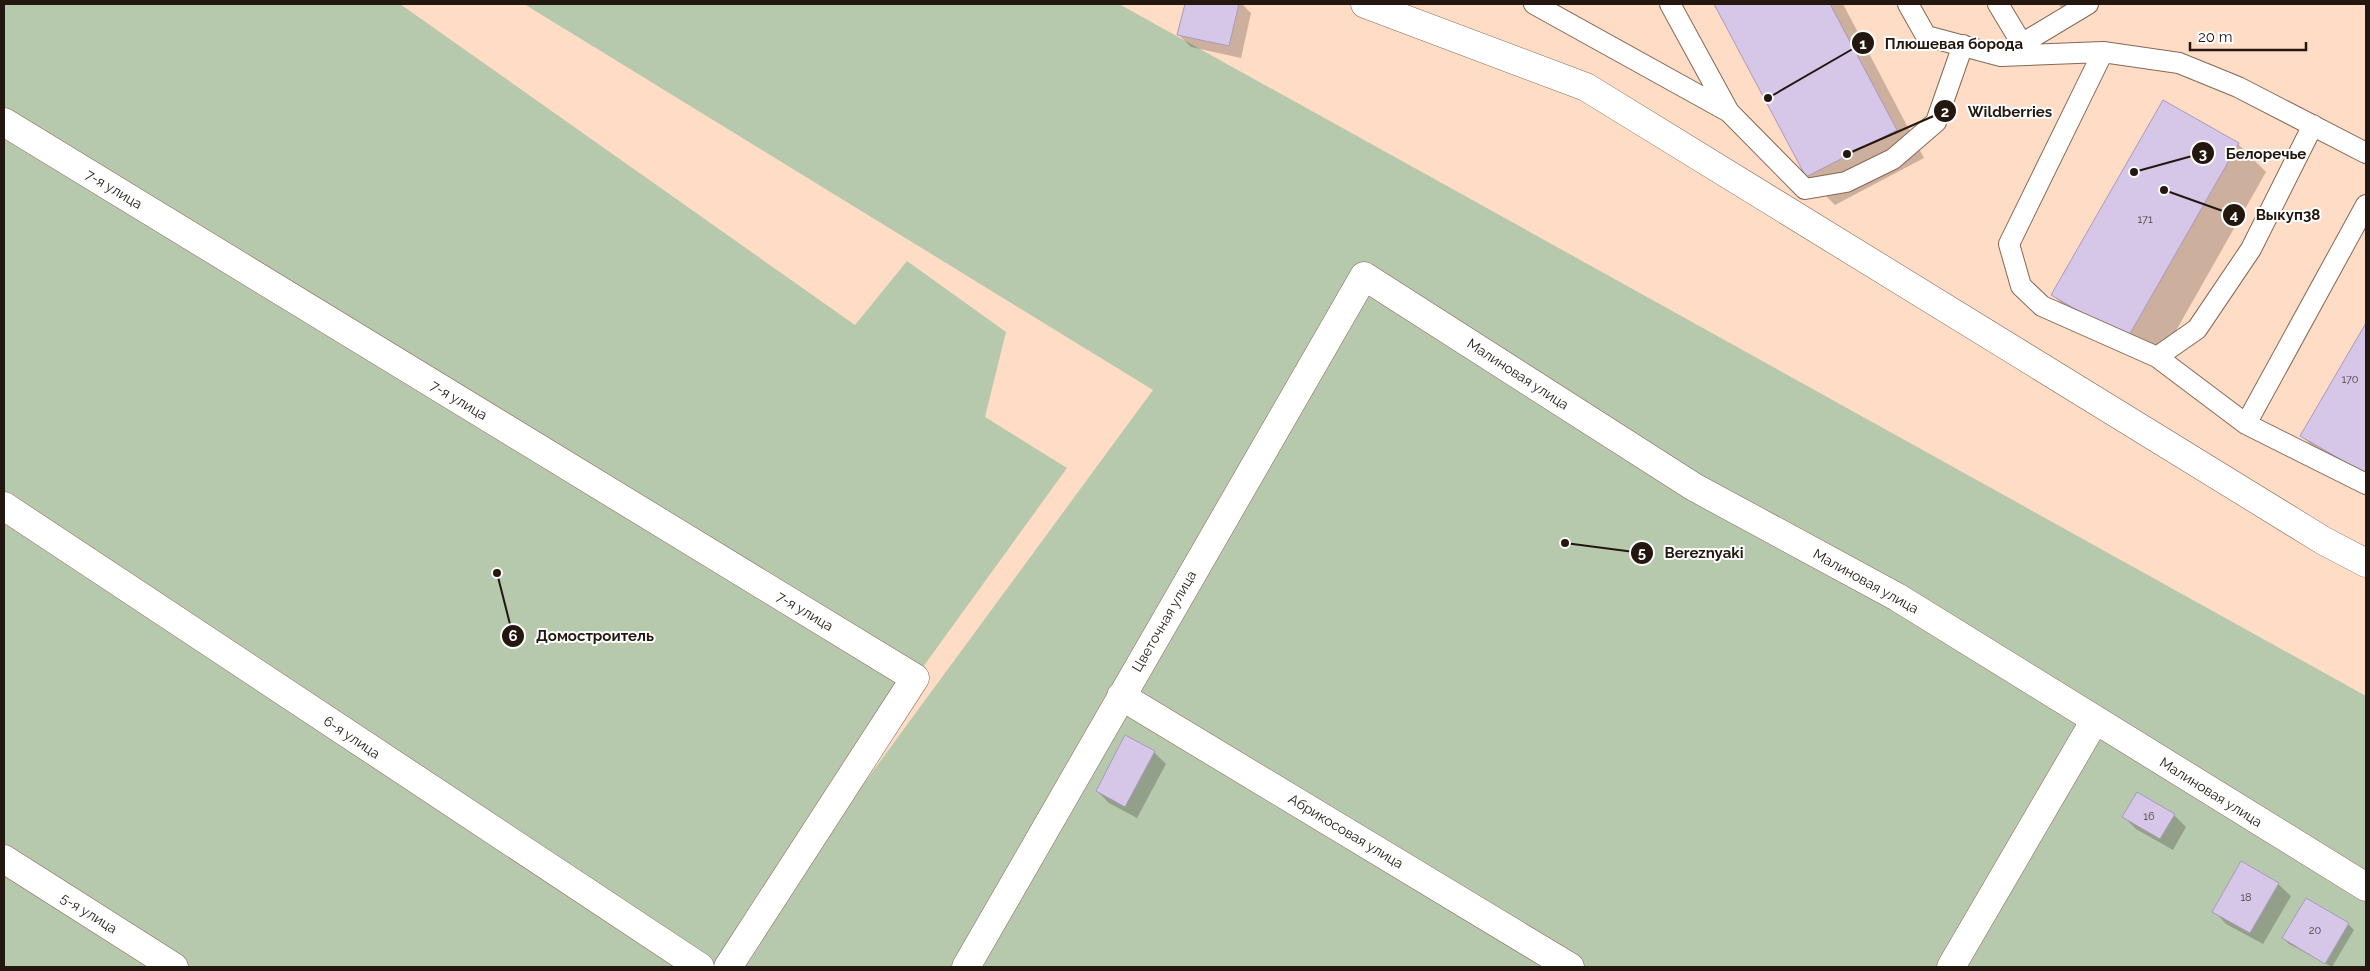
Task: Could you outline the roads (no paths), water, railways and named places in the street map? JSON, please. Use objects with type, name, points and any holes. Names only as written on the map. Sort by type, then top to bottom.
[{"type":"street","points":[[1365,4],[1586,87],[2316,536],[2366,563]]},
{"type":"street","name":"7-я улица","points":[[4,122],[915,678],[728,967]]},
{"type":"street","name":"Цветочная улица","points":[[966,967],[1364,276]]},
{"type":"street","name":"Малиновая улица","points":[[1364,276],[1694,487],[1897,597],[2366,886]]},
{"type":"street","name":"6-я улица","points":[[4,506],[700,967]]},
{"type":"street","name":"Абрикосовая улица","points":[[1121,696],[1570,967]]},
{"type":"street","points":[[1950,967],[2095,720]]},
{"type":"street","name":"5-я улица","points":[[4,859],[174,967]]},
{"type":"lane","points":[[1534,4],[1729,112]]},
{"type":"lane","points":[[1670,4],[1729,112],[1805,189],[1846,182],[1893,159],[1936,122],[1963,45]]},
{"type":"lane","points":[[1908,4],[1926,36],[2001,56],[2102,52],[2179,63],[2238,87],[2366,153]]},
{"type":"lane","points":[[1998,4],[2022,44]]},
{"type":"lane","points":[[2001,56],[2088,4]]},
{"type":"lane","points":[[2102,52],[2009,244],[2021,286],[2042,306],[2157,358],[2246,424],[2366,484]]},
{"type":"lane","points":[[2157,358],[2197,329],[2251,249],[2312,126]]},
{"type":"lane","points":[[2246,424],[2366,205]]},
{"type":"place","name":"Плюшевая борода","points":[[1768,98]]},
{"type":"place","name":"Wildberries","points":[[1847,154]]},
{"type":"place","name":"Белоречье","points":[[2134,172]]},
{"type":"place","name":"Выкуп38","points":[[2164,190]]},
{"type":"place","name":"Bereznyaki","points":[[1565,543]]},
{"type":"place","name":"Домостроитель","points":[[497,573]]}]
